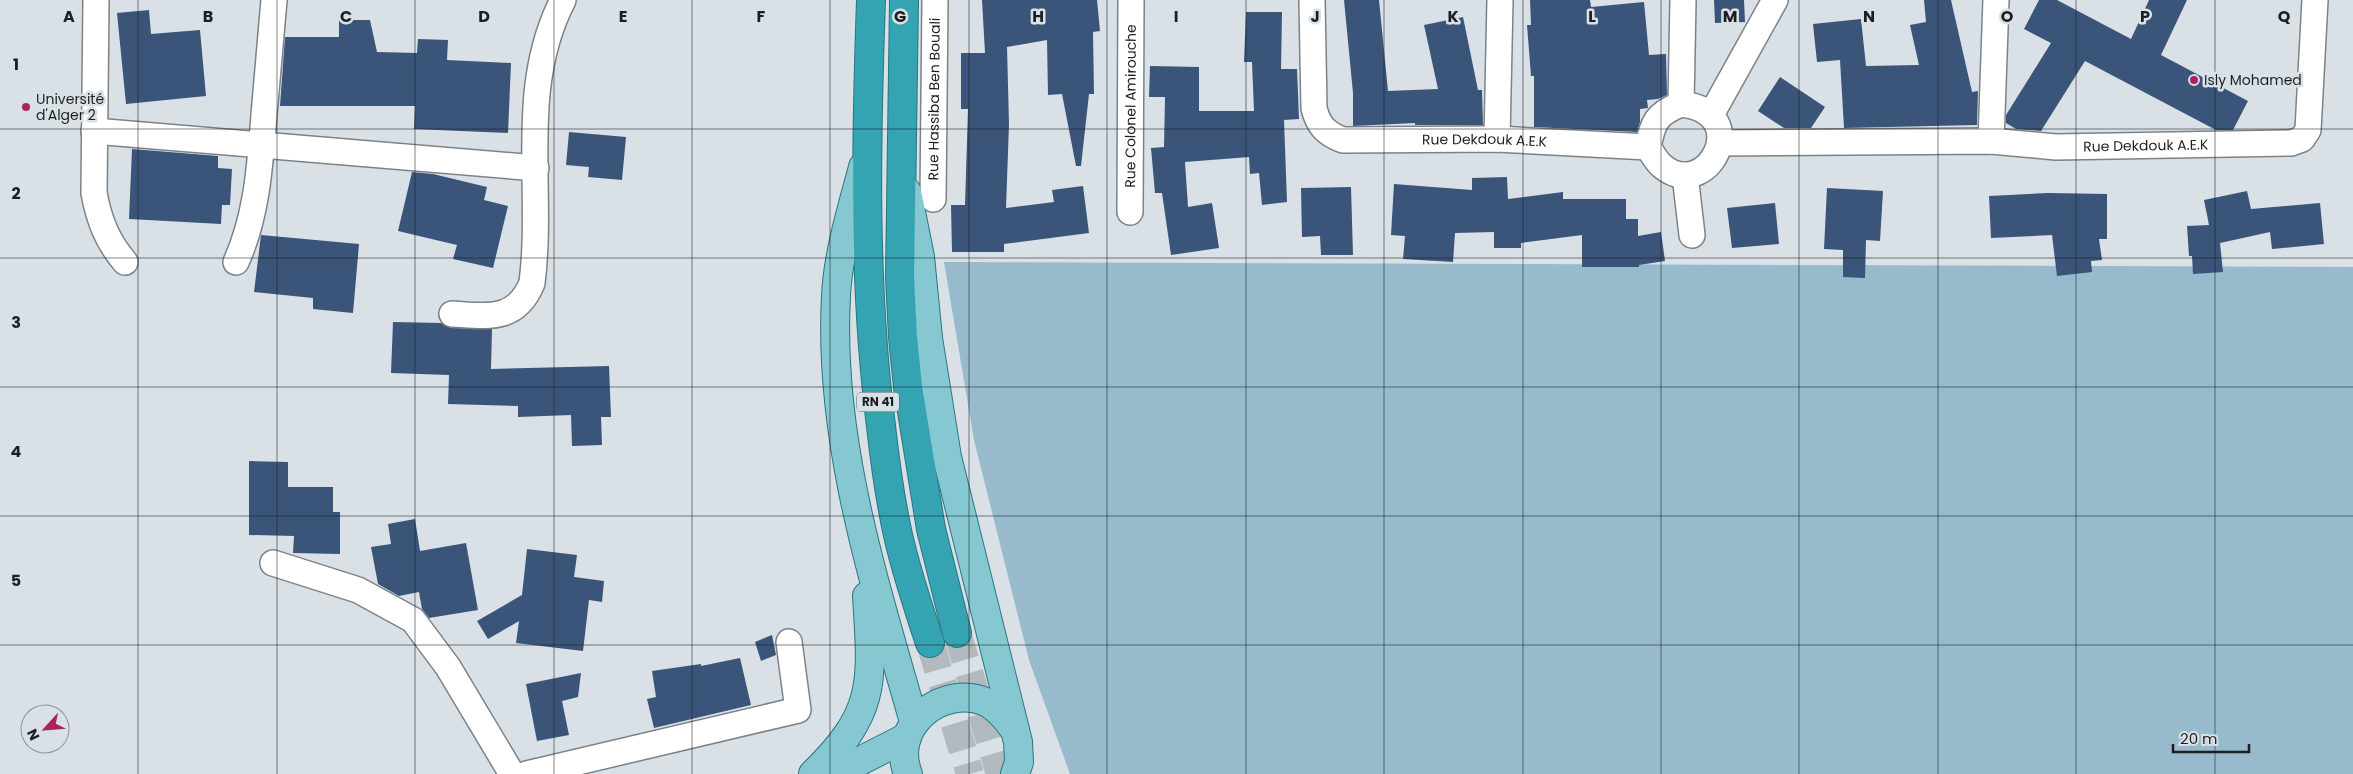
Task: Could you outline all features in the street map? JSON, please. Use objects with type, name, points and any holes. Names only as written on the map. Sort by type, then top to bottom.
[{"type":"highway","name":"RN 41","points":[[871,0],[866,156],[868,291],[874,370],[883,445],[898,534],[930,643]]},
{"type":"highway","name":"RN 41","points":[[904,0],[900,277],[908,387],[930,529],[957,633]]},
{"type":"main road","points":[[866,156],[845,237],[836,296],[836,380],[847,454],[864,545],[911,729],[904,752],[908,774]]},
{"type":"main road","points":[[903,166],[920,257],[928,338],[947,457],[1015,735],[1019,762],[1015,774]]},
{"type":"main road","points":[[813,774],[831,756],[856,721],[864,704],[870,681],[864,545]]},
{"type":"main road","points":[[826,774],[858,762],[911,729],[926,710],[940,701],[965,698],[989,704],[1002,714],[1015,735],[1031,774]]},
{"type":"street","points":[[96,0],[94,193],[98,213],[109,240],[125,262]]},
{"type":"street","points":[[236,262],[250,230],[262,145],[274,0]]},
{"type":"street","points":[[452,314],[497,316],[509,312],[528,295],[534,271],[536,106],[539,70],[545,41],[563,0]]},
{"type":"street","name":"Rue Hassiba Ben Bouali","points":[[933,199],[935,0]]},
{"type":"street","name":"Rue Colonel Amirouche","points":[[1130,212],[1131,0]]},
{"type":"street","name":"Rue Dekdouk A.E.K","points":[[1312,0],[1314,108],[1317,119],[1323,129],[1333,136],[1343,140],[1497,139],[1648,147]]},
{"type":"street","points":[[1497,139],[1500,0]]},
{"type":"street","points":[[1681,104],[1683,0]]},
{"type":"street","points":[[1711,115],[1775,0]]},
{"type":"street","points":[[1991,141],[1996,0]]},
{"type":"street","name":"Rue Dekdouk A.E.K","points":[[1720,143],[1991,141],[2056,147],[2291,143],[2302,139],[2308,130],[2315,0]]},
{"type":"street","points":[[1681,104],[1698,106],[1711,115],[1719,128],[1720,143],[1714,159],[1702,170],[1685,175],[1672,172],[1661,165],[1648,147],[1653,124],[1664,110],[1681,104]]},
{"type":"street","points":[[94,131],[536,168]]},
{"type":"street","points":[[1685,175],[1692,236]]},
{"type":"street","points":[[273,563],[358,590],[413,620],[448,667],[512,774]]},
{"type":"street","points":[[526,774],[798,710],[789,642]]},
{"type":"shaded area","points":[[944,262],[2353,267],[2353,774],[1070,774],[1029,660],[974,440]]},
{"type":"building","points":[[982,0],[1097,0],[1100,31],[1093,32],[1094,94],[1089,94],[1081,166],[1076,166],[1062,94],[1048,95],[1047,40],[1007,47],[1009,124],[1006,208],[1054,202],[1052,190],[1083,186],[1089,233],[1004,244],[1004,252],[952,252],[951,205],[965,205],[968,109],[961,109],[961,53],[985,53]]},
{"type":"building","points":[[1344,0],[1379,0],[1388,91],[1438,89],[1424,25],[1463,17],[1478,90],[1482,90],[1483,125],[1415,125],[1415,123],[1353,126],[1353,93]]},
{"type":"building","points":[[1530,0],[1590,0],[1591,7],[1644,2],[1649,55],[1666,54],[1667,95],[1658,99],[1647,100],[1648,108],[1640,109],[1640,122],[1637,132],[1534,127],[1534,76],[1531,76],[1527,25],[1531,25]]},
{"type":"building","points":[[1714,0],[1744,0],[1745,22],[1715,23]]},
{"type":"building","points":[[1924,0],[1951,0],[1972,92],[1978,91],[1977,125],[1844,128],[1840,60],[1817,62],[1813,24],[1861,19],[1866,66],[1919,65],[1910,25],[1926,22]]},
{"type":"building","points":[[2039,0],[2057,0],[2131,39],[2149,0],[2187,0],[2161,55],[2248,101],[2233,130],[2216,130],[2085,61],[2041,131],[2016,129],[2006,123],[2006,115],[2051,43],[2024,29]]},
{"type":"building","points":[[149,10],[151,34],[200,30],[206,96],[126,104],[117,13]]},
{"type":"building","points":[[1246,12],[1282,12],[1281,69],[1297,69],[1299,119],[1284,120],[1287,202],[1262,205],[1259,173],[1250,174],[1249,157],[1185,162],[1188,207],[1212,203],[1219,248],[1171,255],[1162,193],[1155,193],[1151,148],[1164,147],[1165,97],[1149,97],[1150,66],[1199,67],[1199,111],[1254,111],[1252,62],[1244,62]]},
{"type":"building","points":[[339,20],[370,20],[377,52],[417,53],[418,39],[448,40],[447,60],[511,63],[508,133],[414,129],[415,106],[280,106],[285,37],[339,37]]},
{"type":"building","points":[[1780,77],[1825,107],[1811,128],[1784,128],[1758,111]]},
{"type":"building","points":[[569,132],[626,137],[622,180],[588,177],[589,167],[566,165]]},
{"type":"building","points":[[132,149],[218,156],[218,168],[232,169],[230,205],[222,205],[221,224],[129,219]]},
{"type":"building","points":[[412,172],[433,174],[487,187],[484,200],[508,206],[493,268],[453,259],[457,245],[398,231]]},
{"type":"building","points":[[1507,177],[1508,199],[1563,192],[1563,199],[1626,199],[1626,219],[1638,219],[1638,236],[1661,232],[1665,261],[1639,265],[1639,267],[1582,267],[1582,235],[1521,243],[1521,248],[1494,248],[1494,232],[1455,233],[1453,262],[1403,259],[1405,236],[1391,235],[1394,184],[1472,190],[1472,178]]},
{"type":"building","points":[[1351,187],[1353,255],[1321,255],[1320,236],[1302,237],[1301,188]]},
{"type":"building","points":[[1827,188],[1883,191],[1880,241],[1866,240],[1865,278],[1843,277],[1843,250],[1824,249]]},
{"type":"building","points":[[2247,191],[2251,209],[2320,203],[2324,244],[2272,249],[2270,232],[2220,243],[2223,272],[2193,274],[2192,256],[2189,256],[2187,226],[2209,225],[2204,200]]},
{"type":"building","points":[[2048,193],[2107,194],[2107,239],[2099,239],[2102,260],[2091,261],[2092,272],[2057,276],[2052,235],[1991,238],[1989,196]]},
{"type":"building","points":[[1775,203],[1779,244],[1732,248],[1727,208]]},
{"type":"building","points":[[261,235],[359,244],[353,313],[313,309],[313,298],[254,292]]},
{"type":"building","points":[[393,322],[442,323],[451,328],[492,329],[491,369],[609,366],[611,417],[601,417],[602,445],[572,446],[571,415],[518,417],[518,406],[448,404],[449,375],[391,373]]},
{"type":"building","points":[[249,461],[288,462],[288,487],[333,487],[333,512],[340,512],[340,554],[293,553],[294,536],[249,535]]},
{"type":"building","points":[[415,519],[420,551],[466,543],[478,610],[429,618],[422,609],[419,592],[399,596],[378,584],[371,547],[391,544],[388,524]]},
{"type":"building","points":[[527,549],[577,555],[574,577],[604,581],[602,602],[589,600],[583,651],[516,643],[519,621],[488,639],[477,621],[522,595]]},
{"type":"building","points":[[772,635],[776,655],[761,661],[755,642]]},
{"type":"building","points":[[740,658],[751,705],[654,728],[647,699],[656,697],[652,671],[701,664],[701,666]]},
{"type":"building","points":[[581,673],[578,697],[562,701],[569,735],[537,741],[526,684]]},
{"type":"tunnel","points":[[957,633],[1000,774]]},
{"type":"tunnel","points":[[930,643],[970,774]]},
{"type":"place","name":"Isly Mohamed","points":[[2194,80]]},
{"type":"place","name":"Université d'Alger 2","points":[[26,107]]}]
